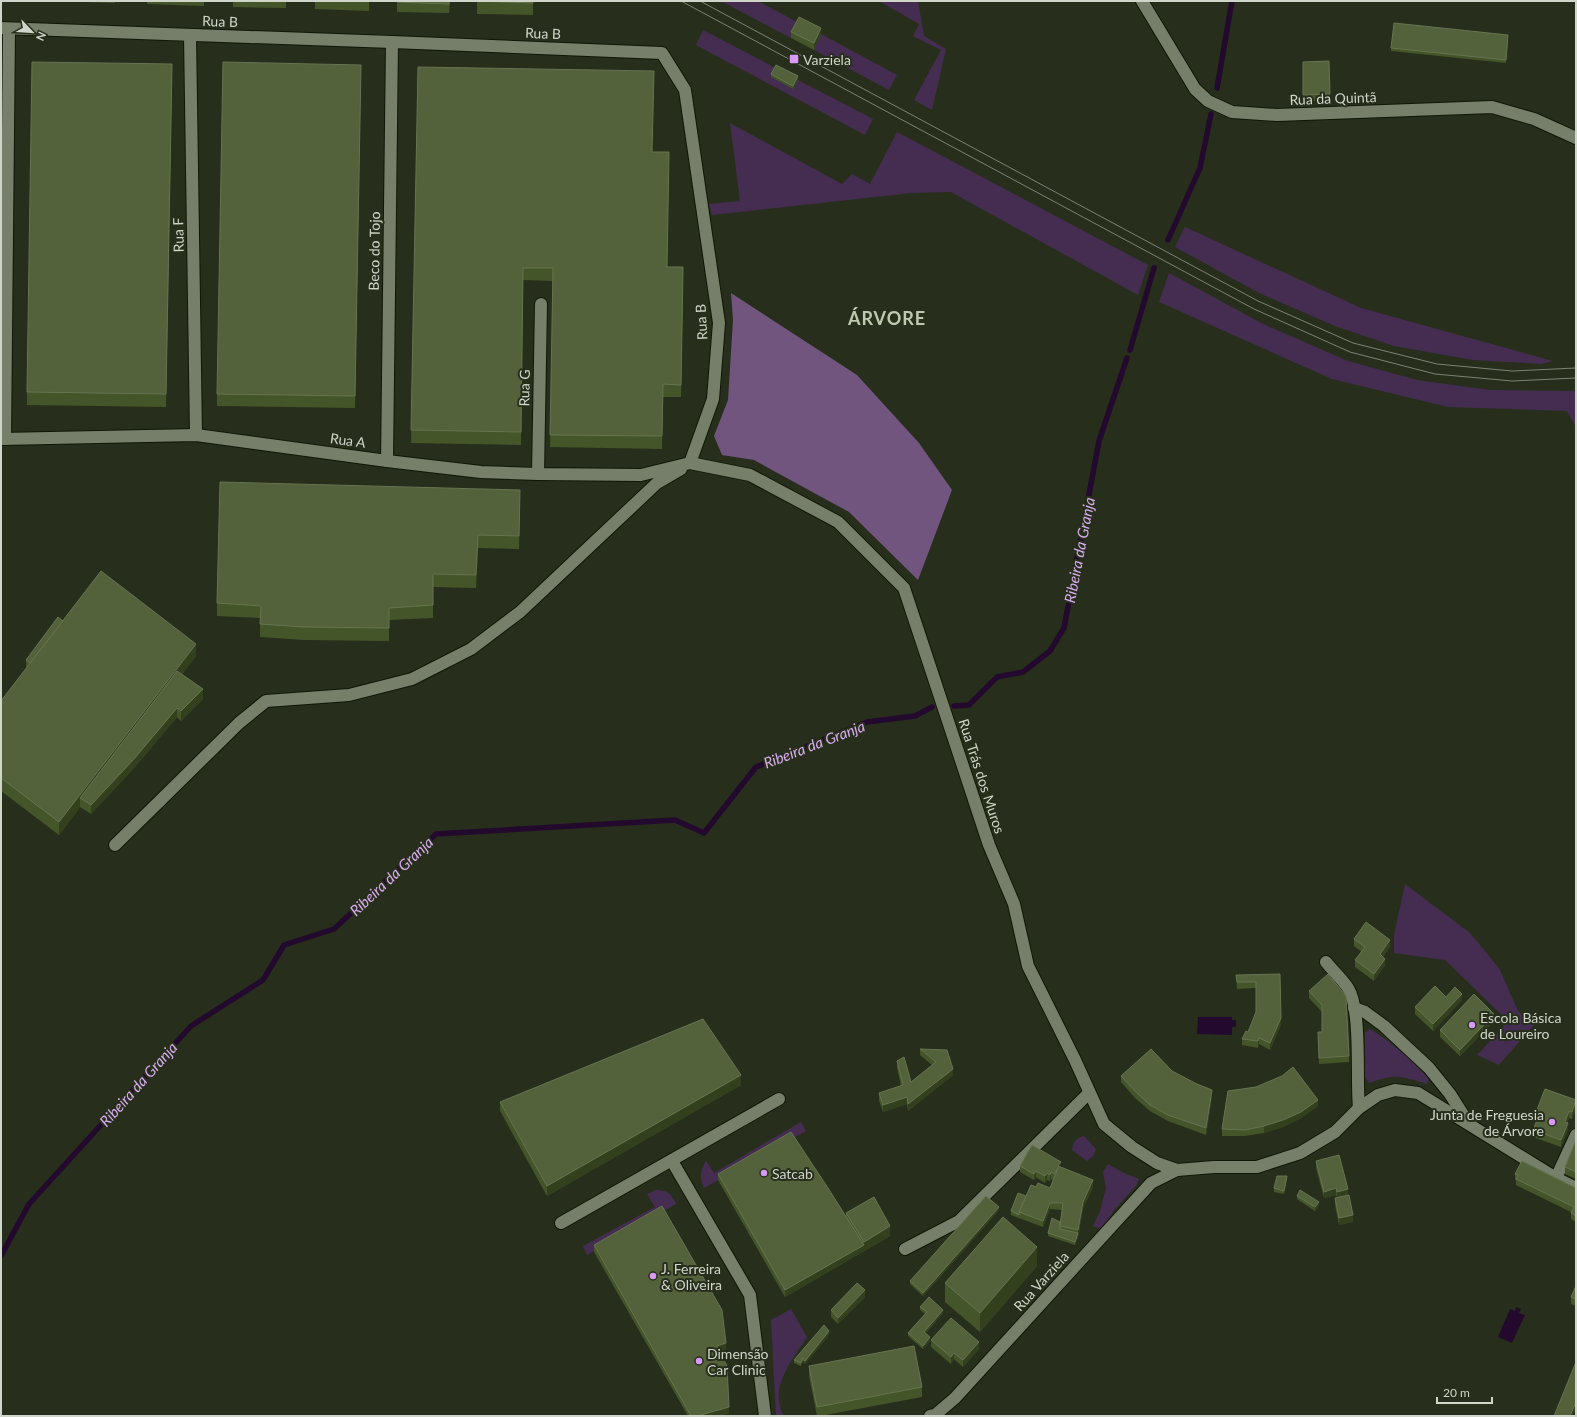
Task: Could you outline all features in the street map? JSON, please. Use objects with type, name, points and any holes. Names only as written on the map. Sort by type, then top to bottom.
[{"type":"street","name":"Rua da Quintã","points":[[1142,1],[1195,89],[1208,101],[1232,112],[1277,115],[1492,106],[1534,119],[1576,138]]},
{"type":"street","name":"Rua B","points":[[5,28],[662,53],[685,90],[719,324],[713,399],[690,463]]},
{"type":"street","points":[[3,439],[5,28]]},
{"type":"street","name":"Rua F","points":[[190,35],[196,435]]},
{"type":"street","name":"Beco do Tojo","points":[[387,461],[392,42]]},
{"type":"street","name":"Rua G","points":[[538,474],[541,304]]},
{"type":"street","name":"Rua A","points":[[3,439],[196,435],[481,472],[538,474],[641,475],[690,463]]},
{"type":"street","points":[[115,845],[239,723],[266,701],[349,695],[398,683],[412,679],[471,649],[520,612],[657,483],[690,463]]},
{"type":"street","name":"Rua Trás dos Muros","points":[[690,463],[750,475],[838,522],[904,588],[989,845],[1014,904],[1028,966],[1104,1124],[1132,1147],[1157,1163],[1177,1170]]},
{"type":"street","points":[[1326,962],[1348,989],[1354,1008],[1357,1030],[1357,1089],[1359,1108]]},
{"type":"street","points":[[1354,1008],[1365,1012],[1384,1026],[1429,1068],[1450,1094],[1469,1124]]},
{"type":"street","points":[[1177,1170],[1214,1166],[1257,1167],[1300,1153],[1335,1132],[1359,1108],[1378,1095],[1395,1090],[1418,1093],[1556,1178],[1576,1188]]},
{"type":"street","points":[[905,1249],[959,1221],[1089,1093]]},
{"type":"street","points":[[561,1223],[779,1099]]},
{"type":"street","points":[[1556,1178],[1576,1135]]},
{"type":"street","points":[[672,1161],[750,1295],[765,1416]]},
{"type":"street","name":"Rua Varziela","points":[[930,1416],[935,1415],[955,1398],[1151,1183],[1177,1170]]},
{"type":"shaded area","points":[[721,1],[758,1],[799,23],[791,38]]},
{"type":"shaded area","points":[[879,1],[918,1],[924,36],[946,49],[932,110],[914,100],[941,50],[913,36],[919,24]]},
{"type":"shaded area","points":[[703,30],[776,68],[772,77],[793,89],[798,80],[873,119],[865,135],[696,45]]},
{"type":"shaded area","points":[[821,34],[897,75],[889,90],[814,50]]},
{"type":"shaded area","points":[[730,123],[842,184],[852,174],[870,184],[897,132],[1148,265],[1138,295],[951,192],[911,193],[712,215],[709,204],[740,201]]},
{"type":"shaded area","points":[[1185,227],[1361,308],[1553,361],[1541,364],[1473,360],[1394,346],[1335,326],[1259,293],[1175,247]]},
{"type":"shaded area","points":[[1169,273],[1263,324],[1348,361],[1417,380],[1490,390],[1576,391],[1576,427],[1567,411],[1448,407],[1332,379],[1159,302]]},
{"type":"shaded area","points":[[731,293],[857,375],[919,443],[952,490],[918,580],[849,512],[754,460],[722,455],[714,436],[728,400],[733,320]]},
{"type":"shaded area","points":[[1405,884],[1470,933],[1499,968],[1518,1011],[1534,1025],[1499,1065],[1477,1055],[1503,1027],[1505,1022],[1504,1017],[1445,960],[1394,953],[1394,935]]},
{"type":"shaded area","points":[[1198,1017],[1232,1017],[1232,1020],[1236,1020],[1236,1027],[1232,1027],[1232,1035],[1197,1034]]},
{"type":"shaded area","points":[[1370,1029],[1394,1046],[1415,1065],[1429,1079],[1427,1084],[1398,1077],[1386,1078],[1369,1083],[1364,1075],[1365,1033]]},
{"type":"shaded area","points":[[801,1122],[806,1131],[704,1188],[701,1181],[701,1174],[702,1168],[706,1161],[714,1173]]},
{"type":"shaded area","points":[[1084,1136],[1096,1149],[1093,1156],[1087,1161],[1072,1150],[1075,1141]]},
{"type":"shaded area","points":[[1108,1164],[1139,1179],[1136,1186],[1115,1209],[1101,1229],[1093,1226],[1100,1211],[1106,1188],[1103,1172]]},
{"type":"shaded area","points":[[656,1190],[668,1193],[676,1204],[587,1255],[583,1246],[655,1207],[647,1194]]},
{"type":"shaded area","points":[[1516,1307],[1521,1309],[1519,1313],[1525,1315],[1512,1343],[1498,1337],[1510,1309],[1515,1311]]},
{"type":"shaded area","points":[[791,1309],[807,1337],[782,1378],[779,1396],[782,1413],[785,1416],[776,1416],[771,1320]]},
{"type":"building","points":[[449,1],[449,4],[397,2]]},
{"type":"building","points":[[477,1],[533,1],[533,3]]},
{"type":"building","points":[[799,17],[821,28],[814,43],[791,32]]},
{"type":"building","points":[[1394,23],[1508,35],[1506,60],[1391,48]]},
{"type":"building","points":[[1329,61],[1330,94],[1303,95],[1303,62]]},
{"type":"building","points":[[32,62],[172,64],[166,394],[27,392]]},
{"type":"building","points":[[223,62],[361,65],[355,396],[217,394]]},
{"type":"building","points":[[776,65],[798,76],[793,86],[771,74]]},
{"type":"building","points":[[418,67],[654,71],[652,152],[669,152],[667,267],[683,267],[681,385],[663,384],[662,436],[550,435],[553,268],[523,268],[521,432],[411,430]]},
{"type":"building","points":[[220,482],[520,490],[519,536],[478,535],[476,575],[433,574],[433,605],[389,608],[389,628],[304,627],[260,624],[261,606],[217,603]]},
{"type":"building","points":[[101,571],[196,644],[59,822],[1,778],[1,701]]},
{"type":"building","points":[[58,617],[63,621],[30,663],[26,660]]},
{"type":"building","points":[[177,671],[203,689],[181,711],[177,708],[134,759],[91,805],[80,798]]},
{"type":"building","points":[[1366,922],[1390,940],[1380,954],[1385,959],[1374,974],[1355,960],[1365,947],[1354,939]]},
{"type":"building","points":[[1280,974],[1281,1018],[1270,1043],[1259,1038],[1258,1041],[1242,1039],[1246,1031],[1248,1032],[1256,1012],[1256,982],[1237,982],[1236,975]]},
{"type":"building","points":[[1328,974],[1346,996],[1349,1056],[1319,1058],[1318,1032],[1322,1032],[1322,1005],[1309,991]]},
{"type":"building","points":[[1435,986],[1446,997],[1455,987],[1462,994],[1433,1024],[1415,1007]]},
{"type":"building","points":[[1474,994],[1494,1014],[1460,1050],[1440,1030]]},
{"type":"building","points":[[703,1019],[741,1075],[547,1186],[500,1102]]},
{"type":"building","points":[[920,1049],[947,1050],[953,1069],[908,1104],[907,1097],[883,1105],[879,1093],[903,1085],[897,1061],[904,1057],[911,1082],[936,1062]]},
{"type":"building","points":[[1151,1049],[1172,1071],[1212,1090],[1206,1128],[1168,1115],[1150,1105],[1121,1076]]},
{"type":"building","points":[[1293,1067],[1318,1100],[1301,1112],[1264,1126],[1245,1130],[1222,1129],[1228,1091],[1256,1087],[1282,1076]]},
{"type":"building","name":"Junta de Freguesia de Árvore","points":[[1545,1089],[1576,1100],[1572,1112],[1569,1111],[1565,1122],[1568,1123],[1561,1140],[1533,1130],[1539,1116],[1535,1115]]},
{"type":"building","points":[[791,1132],[864,1245],[785,1290],[718,1174]]},
{"type":"building","points":[[1576,1140],[1576,1172],[1565,1167]]},
{"type":"building","points":[[1032,1145],[1061,1162],[1058,1166],[1093,1180],[1083,1202],[1078,1230],[1060,1226],[1063,1203],[1050,1203],[1043,1221],[1019,1212],[1031,1185],[1036,1187],[1038,1183],[1050,1188],[1058,1168],[1054,1174],[1051,1172],[1050,1175],[1047,1173],[1045,1176],[1036,1171],[1034,1174],[1020,1166]]},
{"type":"building","points":[[1339,1155],[1348,1189],[1337,1192],[1336,1188],[1324,1192],[1316,1161]]},
{"type":"building","points":[[1522,1161],[1576,1188],[1576,1216],[1571,1213],[1574,1207],[1516,1179],[1518,1175],[1515,1174]]},
{"type":"building","points":[[1277,1176],[1287,1176],[1284,1191],[1274,1188]]},
{"type":"building","points":[[1300,1190],[1319,1202],[1315,1207],[1297,1196]]},
{"type":"building","points":[[1018,1193],[1026,1196],[1019,1215],[1011,1211]]},
{"type":"building","points":[[1349,1195],[1353,1215],[1339,1218],[1335,1198]]},
{"type":"building","points":[[986,1196],[999,1207],[923,1293],[910,1281]]},
{"type":"building","points":[[874,1197],[890,1226],[864,1242],[846,1213]]},
{"type":"building","points":[[662,1206],[722,1310],[726,1343],[717,1346],[727,1366],[729,1407],[697,1416],[691,1416],[594,1245]]},
{"type":"building","points":[[1003,1217],[1037,1247],[980,1313],[945,1283]]},
{"type":"building","points":[[1052,1218],[1060,1222],[1060,1229],[1078,1233],[1075,1242],[1048,1233]]},
{"type":"building","points":[[857,1283],[865,1290],[838,1318],[831,1310]]},
{"type":"building","points":[[1576,1286],[1576,1299],[1571,1297]]},
{"type":"building","points":[[929,1297],[943,1310],[924,1332],[930,1337],[923,1346],[908,1333],[927,1312],[920,1307]]},
{"type":"building","points":[[951,1318],[979,1342],[963,1360],[954,1353],[951,1357],[931,1340]]},
{"type":"building","points":[[824,1325],[829,1331],[805,1361],[803,1358],[801,1363],[794,1360]]},
{"type":"building","points":[[914,1346],[922,1387],[817,1407],[809,1366]]},
{"type":"building","points":[[1576,1362],[1576,1402],[1570,1416],[1554,1416]]},
{"type":"waterway","name":"Ribeira da Granja","points":[[1217,88],[1232,1]]},
{"type":"waterway","name":"Ribeira da Granja","points":[[1168,240],[1200,168],[1211,114]]},
{"type":"waterway","name":"Ribeira da Granja","points":[[1130,350],[1154,268]]},
{"type":"waterway","name":"Ribeira da Granja","points":[[954,706],[969,705],[997,677],[1023,672],[1050,651],[1064,628],[1099,441],[1127,358]]},
{"type":"waterway","name":"Ribeira da Granja","points":[[1,1256],[29,1204],[191,1026],[263,980],[284,945],[334,929],[436,834],[675,820],[704,833],[756,767],[867,722],[915,716],[932,707]]},
{"type":"tram line","points":[[681,1],[1254,309],[1350,352],[1435,374],[1512,381],[1576,378]]},
{"type":"tram line","points":[[700,1],[1258,301],[1353,343],[1437,364],[1512,371],[1576,368]]},
{"type":"place","name":"Varziela","points":[[794,59]]},
{"type":"place","name":"Escola Básica de Loureiro","points":[[1472,1025]]},
{"type":"place","name":"Junta de Freguesia de Árvore","points":[[1552,1122]]},
{"type":"place","name":"Satcab","points":[[764,1173]]},
{"type":"place","name":"J. Ferreira & Oliveira","points":[[653,1276]]},
{"type":"place","name":"Dimensão Car Clinic","points":[[699,1361]]},
{"type":"district","name":"ÁRVORE","points":[[887,318]]}]
